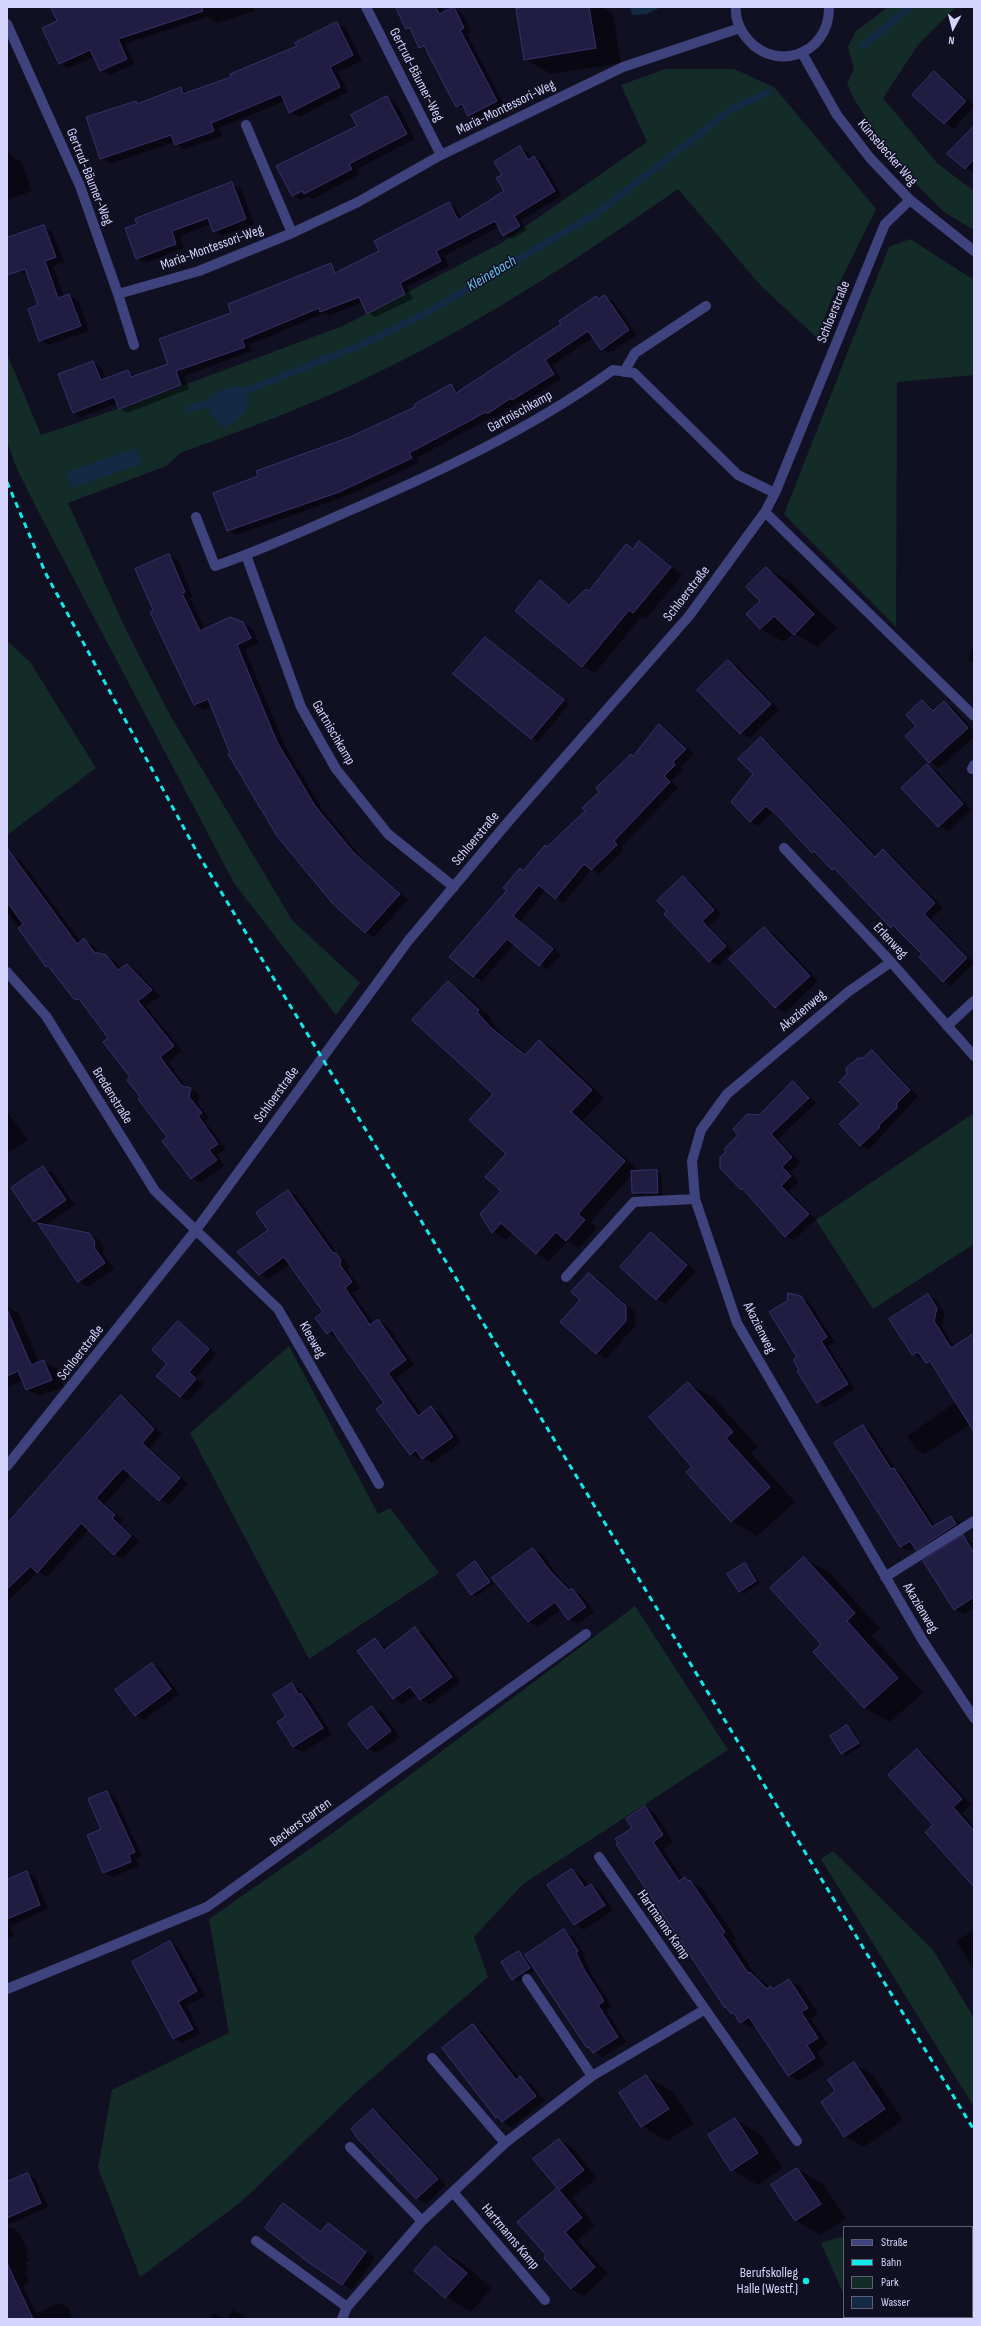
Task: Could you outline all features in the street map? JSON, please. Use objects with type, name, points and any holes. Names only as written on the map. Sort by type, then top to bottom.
[{"type":"street","name":"Gertrud-Bäumer-Weg","points":[[366,7],[441,155]]},
{"type":"street","points":[[736,7],[735,13],[740,28],[751,45],[766,54],[784,57],[802,53],[820,39],[829,19],[829,7]]},
{"type":"street","name":"Gertrud-Bäumer-Weg","points":[[7,24],[80,186],[118,294],[134,345]]},
{"type":"street","name":"Maria-Montessori-Weg","points":[[118,294],[199,271],[292,233],[358,202],[441,155],[623,67],[740,28]]},
{"type":"street","name":"Künsebecker Weg","points":[[802,53],[837,115],[870,158],[910,200],[974,251]]},
{"type":"street","points":[[246,125],[292,233]]},
{"type":"street","name":"Schloerstraße","points":[[7,1466],[33,1436],[196,1230],[408,941],[508,822],[689,616],[765,512],[775,493],[885,224],[910,200]]},
{"type":"street","points":[[706,306],[635,353],[624,372],[634,373],[738,475],[775,493]]},
{"type":"street","name":"Gartnischkamp","points":[[196,517],[215,566],[246,555],[391,493],[516,432],[589,388],[614,370],[624,372]]},
{"type":"street","points":[[765,512],[974,716]]},
{"type":"street","name":"Gartnischkamp","points":[[246,555],[301,707],[336,769],[388,834],[454,887]]},
{"type":"street","name":"Erlenweg","points":[[784,848],[890,962],[974,1056]]},
{"type":"street","name":"Akazienweg","points":[[890,962],[848,992],[727,1094],[701,1130],[692,1161],[695,1199],[737,1323],[923,1641],[974,1718]]},
{"type":"street","name":"Bredenstraße","points":[[7,972],[46,1016],[154,1191],[196,1230]]},
{"type":"street","points":[[947,1026],[974,1001]]},
{"type":"street","points":[[566,1277],[634,1202],[695,1199]]},
{"type":"street","name":"Kleeweg","points":[[196,1230],[278,1309],[379,1484]]},
{"type":"street","points":[[885,1577],[974,1521]]},
{"type":"street","name":"Beckers Garten","points":[[7,1989],[208,1907],[586,1634]]},
{"type":"street","name":"Hartmanns Kamp","points":[[599,1857],[796,2141]]},
{"type":"street","points":[[527,1979],[592,2076]]},
{"type":"street","points":[[342,2319],[347,2307],[422,2221],[504,2143],[592,2076],[704,2010]]},
{"type":"street","points":[[432,2058],[504,2143]]},
{"type":"street","points":[[350,2147],[422,2221]]},
{"type":"street","name":"Hartmanns Kamp","points":[[453,2192],[545,2300]]},
{"type":"street","points":[[256,2241],[347,2307]]},
{"type":"green space","points":[[888,7],[955,8],[918,45],[883,98],[937,163],[974,191],[974,230],[944,212],[896,164],[854,99],[847,83],[854,69],[848,47],[856,31]]},
{"type":"green space","points":[[665,69],[734,69],[774,87],[876,209],[832,298],[817,338],[762,287],[678,189],[533,286],[420,351],[357,383],[308,404],[182,452],[166,466],[68,503],[127,632],[171,717],[292,920],[360,983],[336,1015],[234,883],[17,469],[7,441],[7,354],[41,435],[144,400],[345,325],[503,242],[647,142],[621,85]]},
{"type":"green space","points":[[910,239],[974,280],[974,375],[897,382],[896,627],[784,514],[889,247]]},
{"type":"green space","points":[[7,641],[30,662],[96,768],[7,835]]},
{"type":"green space","points":[[974,1113],[974,1244],[873,1309],[816,1220]]},
{"type":"green space","points":[[289,1346],[378,1514],[390,1508],[439,1573],[309,1659],[190,1433]]},
{"type":"green space","points":[[635,1606],[728,1750],[523,1884],[474,1937],[488,1977],[355,2093],[241,2202],[140,2277],[98,2168],[112,2090],[229,2033],[209,1919],[334,1832]]},
{"type":"green space","points":[[833,1851],[933,1950],[974,2018],[974,2107],[821,1859]]},
{"type":"green space","points":[[843,2236],[843,2293],[821,2243]]},
{"type":"green space","points":[[854,2318],[945,2319],[854,2319]]},
{"type":"water","points":[[661,7],[647,14],[632,15],[630,8]]},
{"type":"water","points":[[239,386],[249,399],[245,413],[225,428],[214,419],[210,412],[208,398],[221,390]]},
{"type":"water","points":[[136,448],[141,464],[72,488],[67,472]]},
{"type":"building","points":[[51,7],[202,7],[203,11],[118,39],[127,59],[100,71],[90,50],[59,64],[42,28],[57,21]]},
{"type":"building","points":[[396,7],[436,7],[439,14],[454,7],[464,28],[460,30],[497,101],[468,116],[462,104],[456,107],[424,46],[419,48],[410,28],[406,29]]},
{"type":"building","points":[[529,7],[589,7],[596,48],[524,60],[516,9]]},
{"type":"building","points":[[337,22],[353,55],[330,67],[340,87],[289,113],[281,94],[211,123],[214,131],[175,145],[171,135],[100,159],[86,117],[136,101],[137,104],[181,87],[183,94],[231,77],[230,74],[297,46],[295,43]]},
{"type":"building","points":[[934,71],[966,101],[944,124],[912,95]]},
{"type":"building","points":[[387,96],[407,134],[349,164],[352,169],[304,194],[302,191],[292,196],[276,166],[357,126],[351,115]]},
{"type":"building","points":[[974,126],[974,159],[965,169],[947,154]]},
{"type":"building","points":[[520,146],[528,160],[534,156],[555,191],[514,216],[520,226],[503,236],[495,221],[436,251],[441,261],[400,283],[405,294],[367,314],[359,297],[320,312],[319,308],[242,340],[245,347],[176,371],[181,385],[119,409],[114,397],[73,413],[58,374],[93,361],[101,380],[128,370],[131,377],[168,364],[159,339],[231,313],[228,304],[331,263],[335,273],[379,251],[374,241],[449,202],[458,220],[504,191],[496,178],[502,175],[494,162]]},
{"type":"building","points":[[232,182],[246,219],[213,232],[208,218],[172,231],[176,244],[136,259],[125,228],[137,224],[135,219]]},
{"type":"building","points":[[44,225],[56,257],[45,261],[58,298],[69,294],[81,326],[39,341],[28,309],[38,305],[25,269],[7,275],[7,238]]},
{"type":"building","points":[[605,295],[629,330],[601,350],[588,331],[545,360],[554,374],[512,400],[511,398],[487,414],[486,412],[409,453],[412,458],[339,492],[227,531],[213,493],[258,476],[256,471],[350,437],[415,407],[414,405],[418,402],[451,384],[456,393],[561,324],[559,321],[596,296],[598,299]]},
{"type":"building","points":[[639,541],[671,567],[633,613],[629,610],[582,667],[515,611],[540,580],[569,605],[586,589],[589,591],[626,544],[633,549]]},
{"type":"building","points":[[169,554],[185,592],[182,593],[200,631],[230,617],[243,622],[251,638],[237,645],[277,742],[315,806],[354,853],[400,894],[365,933],[333,904],[277,836],[228,754],[230,753],[208,699],[194,705],[150,612],[153,610],[135,569]]},
{"type":"building","points":[[766,567],[814,614],[794,635],[774,616],[760,629],[746,614],[760,601],[746,587]]},
{"type":"building","points":[[485,637],[564,700],[531,739],[453,674]]},
{"type":"building","points":[[728,660],[771,704],[740,734],[697,690]]},
{"type":"building","points":[[922,700],[933,711],[944,701],[968,728],[929,763],[905,736],[916,726],[906,715]]},
{"type":"building","points":[[659,724],[686,749],[673,762],[675,765],[664,776],[670,782],[614,841],[617,845],[591,870],[584,864],[555,899],[539,885],[513,916],[553,949],[539,966],[507,939],[473,977],[449,957],[507,890],[503,888],[520,868],[523,871],[545,845],[547,847],[585,811],[582,808],[599,792],[596,788],[631,754],[633,756]]},
{"type":"building","points":[[761,737],[875,857],[883,849],[935,903],[924,914],[967,958],[943,982],[919,957],[922,954],[893,925],[891,928],[834,868],[832,870],[814,851],[812,853],[776,814],[766,806],[750,822],[731,802],[753,774],[738,759]]},
{"type":"building","points":[[927,764],[963,804],[938,827],[901,788]]},
{"type":"building","points":[[7,848],[77,944],[84,938],[94,952],[106,955],[118,970],[127,964],[152,990],[138,1001],[174,1046],[160,1057],[182,1086],[191,1088],[189,1097],[202,1113],[198,1116],[218,1144],[209,1150],[217,1160],[191,1179],[162,1141],[167,1137],[138,1099],[140,1097],[127,1080],[130,1077],[103,1042],[108,1038],[80,1000],[74,999],[48,966],[46,967],[18,928],[23,924],[7,902]]},
{"type":"building","points":[[683,876],[714,910],[702,921],[726,946],[709,962],[664,914],[667,911],[657,901]]},
{"type":"building","points":[[764,927],[810,976],[775,1008],[729,959]]},
{"type":"building","points":[[448,981],[479,1010],[477,1012],[490,1027],[525,1055],[539,1040],[592,1090],[571,1112],[625,1161],[578,1214],[585,1220],[566,1241],[556,1232],[536,1254],[501,1223],[492,1233],[480,1214],[501,1191],[485,1177],[506,1154],[469,1120],[493,1094],[412,1020]]},
{"type":"building","points":[[872,1050],[910,1090],[897,1103],[897,1108],[860,1146],[839,1124],[861,1104],[839,1082],[847,1074],[846,1068],[858,1058],[863,1058]]},
{"type":"building","points":[[793,1081],[809,1098],[771,1134],[792,1157],[782,1167],[791,1176],[781,1186],[809,1214],[785,1237],[742,1188],[741,1190],[720,1168],[720,1157],[725,1153],[725,1148],[738,1135],[733,1129],[747,1114],[759,1115]]},
{"type":"building","points":[[43,1166],[66,1200],[34,1222],[11,1188]]},
{"type":"building","points":[[657,1170],[658,1193],[632,1193],[631,1171]]},
{"type":"building","points":[[288,1190],[332,1252],[336,1253],[341,1260],[340,1265],[352,1282],[345,1288],[370,1325],[378,1319],[406,1360],[388,1373],[418,1416],[431,1406],[453,1437],[422,1459],[416,1450],[410,1455],[376,1409],[384,1403],[332,1330],[327,1334],[315,1318],[323,1312],[284,1257],[259,1275],[237,1252],[268,1230],[256,1213]]},
{"type":"building","points":[[38,1223],[89,1233],[95,1242],[94,1247],[105,1263],[78,1282]]},
{"type":"building","points":[[651,1232],[687,1265],[656,1300],[620,1267]]},
{"type":"building","points":[[589,1273],[626,1306],[626,1321],[596,1354],[560,1322],[580,1300],[571,1292]]},
{"type":"building","points":[[788,1293],[801,1296],[827,1337],[821,1341],[848,1384],[817,1403],[797,1371],[799,1370],[793,1360],[797,1357],[769,1312],[787,1301]]},
{"type":"building","points":[[928,1294],[937,1308],[934,1321],[951,1348],[974,1333],[974,1432],[930,1361],[926,1363],[918,1352],[912,1355],[889,1319]]},
{"type":"building","points":[[7,1309],[31,1365],[44,1360],[52,1380],[26,1390],[18,1371],[7,1376]]},
{"type":"building","points":[[178,1321],[209,1349],[189,1372],[196,1379],[180,1397],[156,1376],[167,1364],[152,1350]]},
{"type":"building","points":[[688,1382],[733,1432],[726,1438],[770,1487],[731,1522],[686,1472],[692,1467],[649,1417]]},
{"type":"building","points":[[121,1395],[154,1429],[142,1443],[180,1478],[159,1501],[123,1468],[96,1498],[115,1515],[112,1518],[131,1536],[114,1555],[81,1523],[37,1573],[31,1566],[7,1589],[7,1524]]},
{"type":"building","points":[[863,1425],[891,1469],[894,1468],[932,1527],[951,1516],[956,1524],[916,1550],[910,1541],[900,1547],[834,1443]]},
{"type":"building","points":[[963,1535],[974,1553],[974,1597],[954,1610],[923,1561]]},
{"type":"building","points":[[533,1548],[550,1571],[569,1590],[572,1588],[586,1607],[568,1620],[555,1602],[528,1622],[492,1578]]},
{"type":"building","points":[[804,1557],[855,1613],[847,1621],[898,1678],[864,1708],[813,1652],[821,1644],[770,1588]]},
{"type":"building","points":[[475,1561],[490,1582],[471,1595],[457,1575]]},
{"type":"building","points":[[745,1563],[756,1581],[739,1592],[727,1574]]},
{"type":"building","points":[[415,1627],[452,1677],[420,1700],[410,1687],[393,1699],[357,1651],[375,1638],[384,1650]]},
{"type":"building","points":[[152,1663],[171,1689],[135,1716],[115,1690]]},
{"type":"building","points":[[292,1683],[299,1695],[301,1693],[323,1728],[293,1747],[277,1722],[286,1716],[273,1695]]},
{"type":"building","points":[[372,1706],[391,1731],[367,1749],[348,1724]]},
{"type":"building","points":[[847,1725],[859,1743],[841,1754],[830,1736]]},
{"type":"building","points":[[917,1749],[962,1799],[953,1807],[974,1831],[974,1887],[925,1832],[933,1825],[888,1775]]},
{"type":"building","points":[[107,1791],[135,1852],[129,1855],[131,1862],[103,1873],[87,1835],[101,1829],[88,1799]]},
{"type":"building","points":[[645,1806],[663,1835],[653,1842],[679,1881],[685,1877],[688,1881],[690,1880],[725,1932],[722,1934],[748,1973],[750,1972],[767,1989],[770,1986],[773,1989],[789,1979],[808,2008],[801,2012],[818,2038],[807,2045],[815,2058],[788,2076],[749,2017],[740,2023],[733,2012],[731,2014],[726,2007],[725,2008],[616,1844],[618,1843],[615,1839],[632,1828],[626,1819]]},
{"type":"building","points":[[572,1869],[585,1888],[591,1884],[605,1905],[574,1925],[547,1885]]},
{"type":"building","points":[[27,1871],[40,1905],[7,1919],[7,1880]]},
{"type":"building","points":[[564,1929],[578,1951],[576,1953],[585,1971],[604,2001],[598,2005],[618,2037],[593,2053],[589,2047],[587,2048],[525,1955]]},
{"type":"building","points":[[170,1941],[197,1991],[178,2002],[193,2029],[173,2039],[132,1962]]},
{"type":"building","points":[[519,1951],[530,1968],[512,1980],[501,1962]]},
{"type":"building","points":[[473,2024],[516,2080],[520,2076],[536,2096],[502,2122],[497,2116],[496,2118],[442,2048]]},
{"type":"building","points":[[854,2062],[885,2109],[844,2137],[821,2102],[835,2091],[828,2080]]},
{"type":"building","points":[[646,2075],[669,2109],[641,2127],[619,2093]]},
{"type":"building","points":[[373,2109],[438,2179],[416,2199],[355,2136],[356,2135],[351,2129]]},
{"type":"building","points":[[735,2118],[758,2153],[731,2171],[708,2135]]},
{"type":"building","points":[[559,2139],[584,2170],[559,2190],[582,2218],[565,2232],[595,2267],[571,2289],[544,2258],[546,2255],[517,2222],[557,2188],[533,2159]]},
{"type":"building","points":[[797,2168],[821,2204],[795,2221],[771,2185]]},
{"type":"building","points":[[28,2173],[41,2203],[7,2218],[7,2182]]},
{"type":"building","points":[[283,2203],[321,2232],[328,2223],[366,2252],[342,2285],[308,2262],[265,2228]]},
{"type":"building","points":[[435,2246],[467,2273],[445,2298],[414,2271]]},
{"type":"building","points":[[7,2263],[33,2319],[7,2319]]},
{"type":"waterway","name":"Kleinebach","points":[[864,45],[910,7]]},
{"type":"waterway","name":"Kleinebach","points":[[235,395],[368,342],[426,313],[597,213],[732,109],[768,92]]},
{"type":"waterway","name":"Kleinebach","points":[[189,409],[216,401]]},
{"type":"railway","points":[[7,482],[46,574],[198,854],[974,2130]]},
{"type":"place","name":"Berufskolleg Halle (Westf.)","points":[[806,2281]]}]
